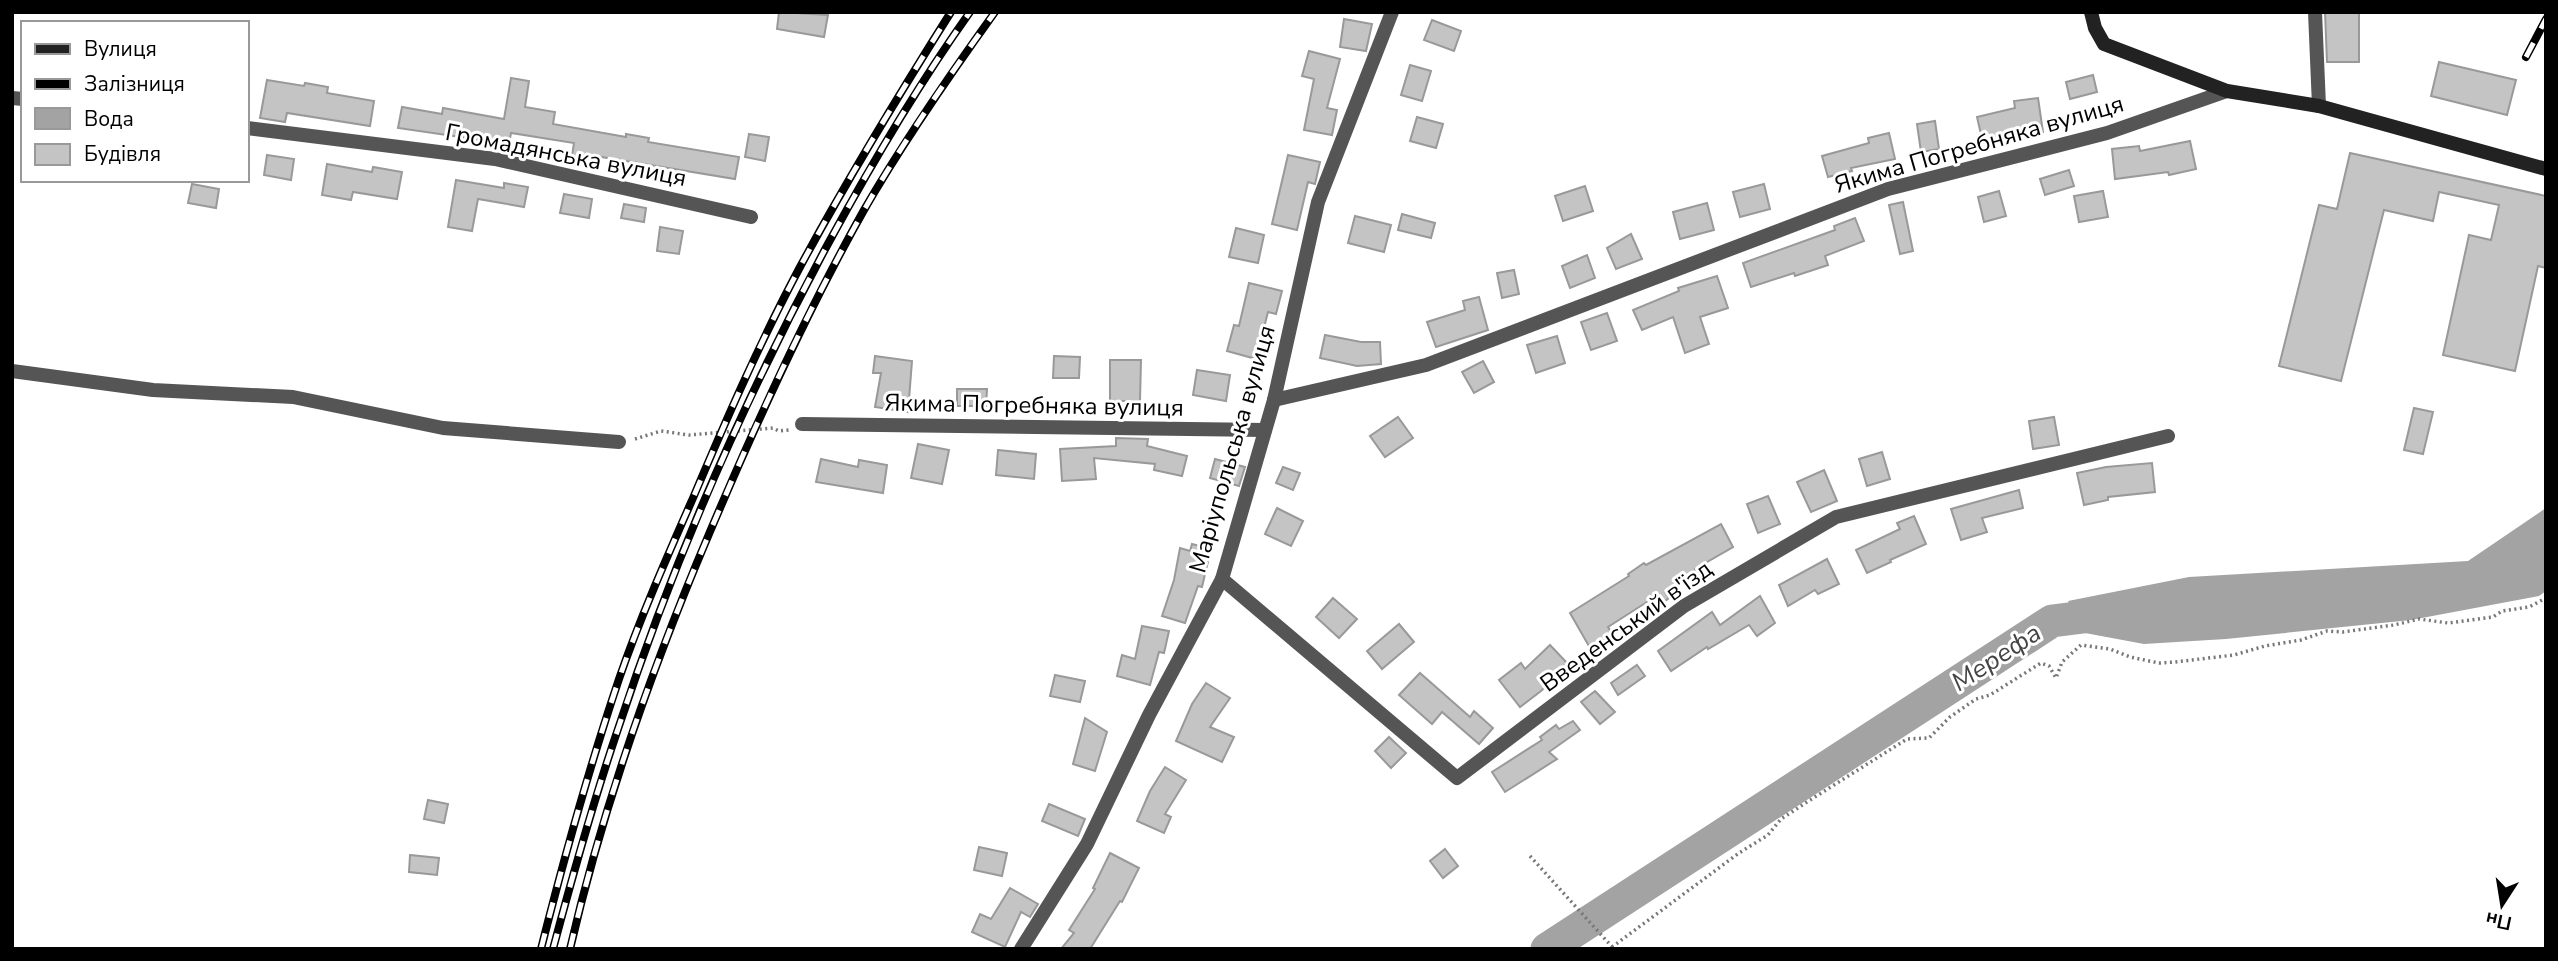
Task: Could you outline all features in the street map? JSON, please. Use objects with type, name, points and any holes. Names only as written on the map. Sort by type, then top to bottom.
[{"type":"street","name":"Маріупольська вулиця","points":[[1021,949],[1087,844],[1149,715],[1222,579],[1274,400],[1318,202],[1392,12]]},
{"type":"street","points":[[2091,12],[2095,28],[2104,44],[2227,91]]},
{"type":"street","points":[[2315,12],[2319,106]]},
{"type":"street","name":"Якима Погребняка вулиця","points":[[1274,400],[1426,365],[1888,189],[2108,133],[2227,91],[2319,106],[2546,169]]},
{"type":"street","name":"Громадянська вулиця","points":[[248,128],[495,159],[751,217]]},
{"type":"street","points":[[12,372],[153,390],[293,397],[443,428],[619,442]]},
{"type":"street","name":"Якима Погребняка вулиця","points":[[802,424],[1265,430]]},
{"type":"street","name":"Введенський в'їзд","points":[[1222,579],[1457,778],[1684,606],[1836,517],[2168,436]]},
{"type":"path","points":[[619,442],[646,438],[661,431],[689,435],[772,428],[786,431],[802,424]]},
{"type":"path","points":[[1530,856],[1613,948],[1739,853],[1768,835],[1781,819],[1908,739],[1929,738],[1950,717],[1976,699],[1990,695],[2041,663],[2049,666],[2056,678],[2059,676],[2062,662],[2081,645],[2109,649],[2159,663],[2175,662],[2234,656],[2327,631],[2343,632],[2419,619],[2448,622],[2493,617],[2502,611],[2529,607],[2546,598]]},
{"type":"water","points":[[2546,508],[2546,591],[2539,596],[2411,620],[2226,639],[2144,644],[2085,633],[2068,601],[2189,577],[2468,561]]},
{"type":"building","points":[[779,12],[828,15],[824,37],[777,29]]},
{"type":"building","points":[[2325,12],[2359,12],[2359,62],[2327,62]]},
{"type":"building","points":[[1344,19],[1372,24],[1366,51],[1340,47]]},
{"type":"building","points":[[1432,20],[1461,31],[1454,51],[1424,40]]},
{"type":"building","points":[[1309,51],[1340,59],[1327,108],[1337,110],[1332,135],[1304,130],[1314,79],[1302,76]]},
{"type":"building","points":[[2439,62],[2516,80],[2507,115],[2431,96]]},
{"type":"building","points":[[1410,65],[1431,71],[1422,101],[1401,95]]},
{"type":"building","points":[[2093,75],[2097,92],[2070,99],[2066,82]]},
{"type":"building","points":[[511,78],[529,81],[525,107],[555,112],[553,124],[626,137],[626,134],[649,138],[648,142],[739,157],[735,179],[595,156],[594,160],[572,156],[574,143],[511,133],[509,144],[398,128],[402,107],[442,114],[443,108],[504,119]]},
{"type":"building","points":[[267,80],[328,87],[327,93],[374,101],[370,126],[287,113],[285,122],[260,118]]},
{"type":"building","points":[[2038,98],[2043,132],[1983,143],[1977,117],[2015,108],[2014,101]]},
{"type":"building","points":[[1417,117],[1443,124],[1436,148],[1410,141]]},
{"type":"building","points":[[1935,121],[1939,149],[1921,152],[1917,124]]},
{"type":"building","points":[[1889,133],[1895,159],[1851,168],[1852,171],[1828,177],[1822,156],[1869,143],[1868,138]]},
{"type":"building","points":[[749,134],[769,137],[765,161],[745,157]]},
{"type":"building","points":[[2190,141],[2196,169],[2169,175],[2168,172],[2115,179],[2112,149],[2139,146],[2140,151]]},
{"type":"building","points":[[2350,153],[2546,196],[2546,268],[2538,266],[2515,371],[2443,355],[2469,235],[2491,240],[2499,205],[2439,192],[2433,221],[2384,210],[2341,381],[2279,366],[2319,205],[2337,209]]},
{"type":"building","points":[[267,155],[294,159],[291,180],[264,175]]},
{"type":"building","points":[[1288,155],[1320,162],[1315,184],[1308,182],[1297,230],[1272,224]]},
{"type":"building","points":[[327,164],[372,172],[373,167],[402,172],[397,199],[353,192],[351,200],[322,195]]},
{"type":"building","points":[[2069,170],[2074,186],[2045,195],[2040,179]]},
{"type":"building","points":[[456,180],[504,188],[504,183],[528,187],[524,207],[478,199],[472,231],[448,227]]},
{"type":"building","points":[[192,184],[219,189],[216,208],[188,203]]},
{"type":"building","points":[[1764,184],[1770,209],[1740,217],[1733,192]]},
{"type":"building","points":[[1585,186],[1593,211],[1563,221],[1555,196]]},
{"type":"building","points":[[1999,191],[2006,216],[1984,222],[1978,197]]},
{"type":"building","points":[[2103,191],[2108,217],[2079,222],[2074,196]]},
{"type":"building","points":[[564,194],[592,199],[589,218],[560,213]]},
{"type":"building","points":[[1903,202],[1913,251],[1900,254],[1889,205]]},
{"type":"building","points":[[1707,203],[1714,230],[1680,239],[1673,212]]},
{"type":"building","points":[[624,204],[646,208],[644,222],[621,218]]},
{"type":"building","points":[[1402,214],[1435,223],[1431,238],[1398,230]]},
{"type":"building","points":[[1355,216],[1391,225],[1384,252],[1348,243]]},
{"type":"building","points":[[1855,218],[1864,241],[1825,256],[1828,265],[1751,287],[1743,263],[1835,230],[1834,226]]},
{"type":"building","points":[[660,227],[683,231],[679,254],[657,251]]},
{"type":"building","points":[[1236,228],[1264,235],[1258,263],[1229,257]]},
{"type":"building","points":[[1631,234],[1642,259],[1616,269],[1607,248]]},
{"type":"building","points":[[1587,255],[1595,278],[1570,288],[1562,266]]},
{"type":"building","points":[[1514,270],[1519,294],[1502,298],[1497,273]]},
{"type":"building","points":[[1717,276],[1728,308],[1700,317],[1709,344],[1685,353],[1673,317],[1642,330],[1633,310],[1679,291],[1678,288]]},
{"type":"building","points":[[1249,283],[1282,291],[1276,314],[1268,312],[1256,359],[1227,351],[1234,325],[1239,326]]},
{"type":"building","points":[[1479,297],[1488,330],[1436,347],[1427,322],[1465,310],[1463,301]]},
{"type":"building","points":[[1607,313],[1617,341],[1591,350],[1581,322]]},
{"type":"building","points":[[1325,335],[1361,342],[1380,342],[1381,364],[1357,366],[1320,358]]},
{"type":"building","points":[[1557,336],[1565,363],[1536,373],[1527,345]]},
{"type":"building","points":[[875,356],[912,361],[908,412],[875,407],[881,373],[873,373]]},
{"type":"building","points":[[1054,356],[1080,357],[1079,378],[1053,378]]},
{"type":"building","points":[[1110,360],[1141,360],[1140,401],[1110,401]]},
{"type":"building","points":[[1483,361],[1494,382],[1474,393],[1462,372]]},
{"type":"building","points":[[1197,370],[1230,375],[1226,401],[1193,395]]},
{"type":"building","points":[[957,389],[987,389],[986,406],[957,406]]},
{"type":"building","points":[[2414,408],[2433,412],[2423,454],[2404,450]]},
{"type":"building","points":[[1398,417],[1413,438],[1385,457],[1370,436]]},
{"type":"building","points":[[2054,417],[2059,445],[2033,449],[2029,421]]},
{"type":"building","points":[[1116,438],[1148,439],[1147,446],[1187,456],[1182,476],[1154,470],[1155,464],[1094,458],[1096,479],[1062,481],[1060,449],[1116,446]]},
{"type":"building","points":[[918,444],[949,450],[942,484],[911,478]]},
{"type":"building","points":[[998,450],[1036,454],[1034,479],[996,475]]},
{"type":"building","points":[[1882,452],[1890,479],[1867,486],[1859,459]]},
{"type":"building","points":[[821,459],[858,467],[859,460],[887,465],[883,493],[816,482]]},
{"type":"building","points":[[1215,459],[1245,467],[1239,486],[1210,478]]},
{"type":"building","points":[[2152,463],[2155,492],[2108,497],[2108,500],[2084,505],[2077,473],[2106,467]]},
{"type":"building","points":[[1283,467],[1300,473],[1293,490],[1276,483]]},
{"type":"building","points":[[1824,470],[1837,501],[1811,512],[1797,482]]},
{"type":"building","points":[[2019,490],[2023,508],[1982,518],[1987,532],[1961,540],[1951,509]]},
{"type":"building","points":[[1768,496],[1780,524],[1758,533],[1747,504]]},
{"type":"building","points":[[1277,508],[1303,521],[1291,546],[1265,534]]},
{"type":"building","points":[[1914,516],[1926,544],[1867,573],[1856,550],[1900,529],[1897,523]]},
{"type":"building","points":[[1721,524],[1733,547],[1695,569],[1698,574],[1665,592],[1669,598],[1653,610],[1647,602],[1608,627],[1613,635],[1590,648],[1570,613],[1629,576],[1628,574],[1644,563],[1646,565]]},
{"type":"building","points":[[1192,544],[1211,549],[1202,587],[1198,586],[1185,623],[1162,616],[1174,580],[1180,548],[1190,551]]},
{"type":"building","points":[[1827,559],[1839,584],[1818,594],[1815,590],[1788,606],[1779,585]]},
{"type":"building","points":[[1760,596],[1775,623],[1757,636],[1749,625],[1708,649],[1707,647],[1671,671],[1658,651],[1712,612],[1720,625]]},
{"type":"building","points":[[1333,598],[1357,619],[1339,638],[1316,617]]},
{"type":"building","points":[[1399,624],[1414,642],[1382,669],[1367,651]]},
{"type":"building","points":[[1142,626],[1169,631],[1164,653],[1159,652],[1150,685],[1117,676],[1122,655],[1135,659]]},
{"type":"building","points":[[1550,645],[1568,664],[1520,707],[1499,680],[1521,663],[1525,669]]},
{"type":"building","points":[[1637,665],[1645,676],[1618,695],[1611,683]]},
{"type":"building","points":[[1420,673],[1470,717],[1474,711],[1493,728],[1479,744],[1442,712],[1432,724],[1399,695]]},
{"type":"building","points":[[1055,675],[1085,681],[1080,702],[1050,696]]},
{"type":"building","points":[[1206,683],[1230,698],[1210,727],[1234,737],[1222,762],[1176,741],[1192,704]]},
{"type":"building","points":[[1595,691],[1615,712],[1600,724],[1581,702]]},
{"type":"building","points":[[1085,718],[1107,732],[1095,771],[1073,764]]},
{"type":"building","points":[[1573,721],[1580,730],[1549,752],[1557,759],[1505,792],[1492,772],[1542,740],[1540,737],[1556,725],[1559,729]]},
{"type":"building","points":[[1389,737],[1406,753],[1391,768],[1375,751]]},
{"type":"building","points":[[1165,767],[1186,780],[1165,814],[1171,817],[1164,833],[1137,821],[1150,791]]},
{"type":"building","points":[[428,800],[448,804],[444,823],[424,819]]},
{"type":"building","points":[[1049,804],[1085,819],[1078,836],[1042,821]]},
{"type":"building","points":[[979,847],[1007,853],[1002,876],[974,870]]},
{"type":"building","points":[[1445,849],[1458,866],[1443,878],[1430,861]]},
{"type":"building","points":[[1110,853],[1139,868],[1122,902],[1120,901],[1090,949],[1061,949],[1074,933],[1069,930],[1095,889],[1093,888]]},
{"type":"building","points":[[410,855],[439,858],[437,875],[409,872]]},
{"type":"building","points":[[1010,888],[1038,904],[1030,917],[1021,912],[1005,947],[972,932],[980,914],[991,919]]},
{"type":"waterway","name":"Мерефа","points":[[1547,949],[2052,621],[2123,612]]},
{"type":"railway","points":[[541,949],[577,813],[619,679],[654,588],[718,440],[757,352],[800,267],[873,138],[951,12]]},
{"type":"railway","points":[[553,949],[601,781],[640,664],[688,541],[741,419],[799,300],[862,183],[896,125],[970,12]]},
{"type":"railway","points":[[570,949],[613,790],[649,686],[688,584],[763,410],[821,289],[864,210],[894,159],[995,12]]},
{"type":"railway","points":[[2526,57],[2546,19]]}]
